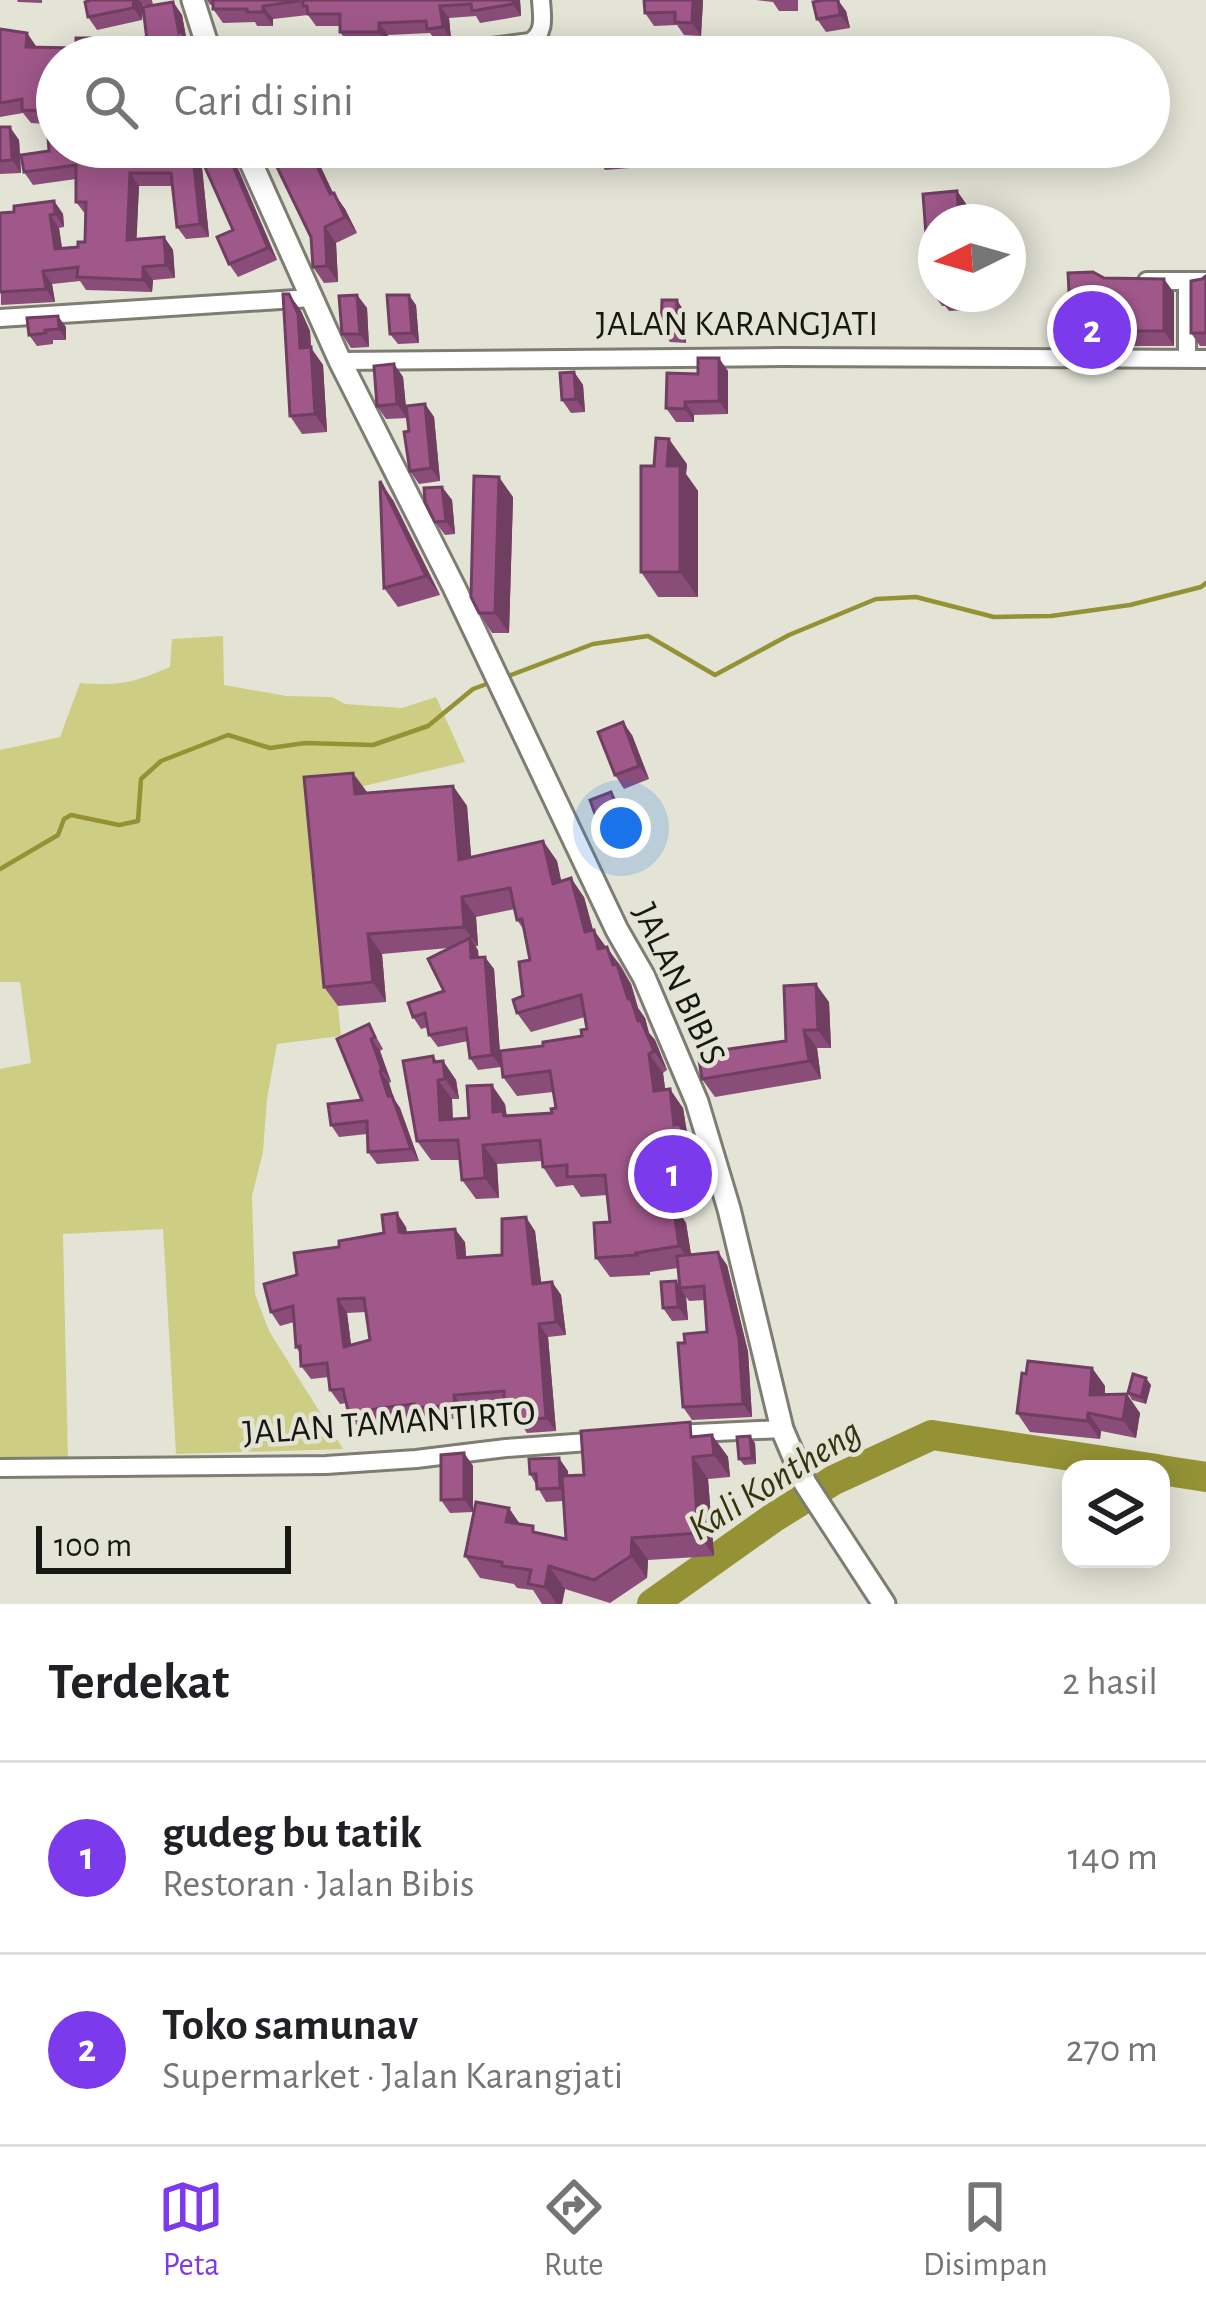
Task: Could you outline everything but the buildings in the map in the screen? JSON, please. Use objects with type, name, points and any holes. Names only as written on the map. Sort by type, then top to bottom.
[{"type":"main road","points":[[193,0],[204,36]]},
{"type":"main road","name":"JALAN BIBIS","points":[[253,168],[340,361],[683,1065],[729,1209],[782,1429],[808,1486],[884,1604]]},
{"type":"street","points":[[537,36],[542,29],[541,0]]},
{"type":"street","points":[[1132,280],[1197,281],[1186,358]]},
{"type":"street","points":[[0,318],[311,298]]},
{"type":"street","name":"JALAN KARANGJATI","points":[[340,361],[1206,358]]},
{"type":"street","points":[[662,1435],[782,1429]]},
{"type":"street","name":"JALAN TAMANTIRTO","points":[[0,1468],[326,1465],[616,1439]]},
{"type":"green space","points":[[223,636],[224,685],[402,708],[436,697],[465,762],[318,797],[341,1036],[277,1044],[263,1152],[252,1196],[255,1294],[269,1331],[343,1449],[176,1454],[163,1229],[63,1234],[68,1461],[0,1461],[0,1069],[31,1063],[20,982],[0,982],[0,750],[60,737],[80,683],[146,677],[170,667],[172,639]]},
{"type":"waterway","points":[[503,678],[593,644],[648,636],[715,675],[789,635],[876,599],[916,597],[994,617],[1051,616],[1130,605],[1206,583]]},
{"type":"waterway","points":[[0,869],[58,835],[64,819],[71,815],[119,825],[138,821],[141,779],[161,761],[228,735],[270,748],[305,743],[373,745],[428,726],[473,689],[492,682]]},
{"type":"waterway","name":"Kali Kontheng","points":[[652,1604],[834,1480],[932,1435],[1097,1460]]},
{"type":"waterway","name":"Kali Kontheng","points":[[1170,1471],[1206,1477]]},
{"type":"place","name":"Toko samunav","points":[[1092,330]]},
{"type":"place","name":"gudeg bu tatik","points":[[673,1174]]}]
